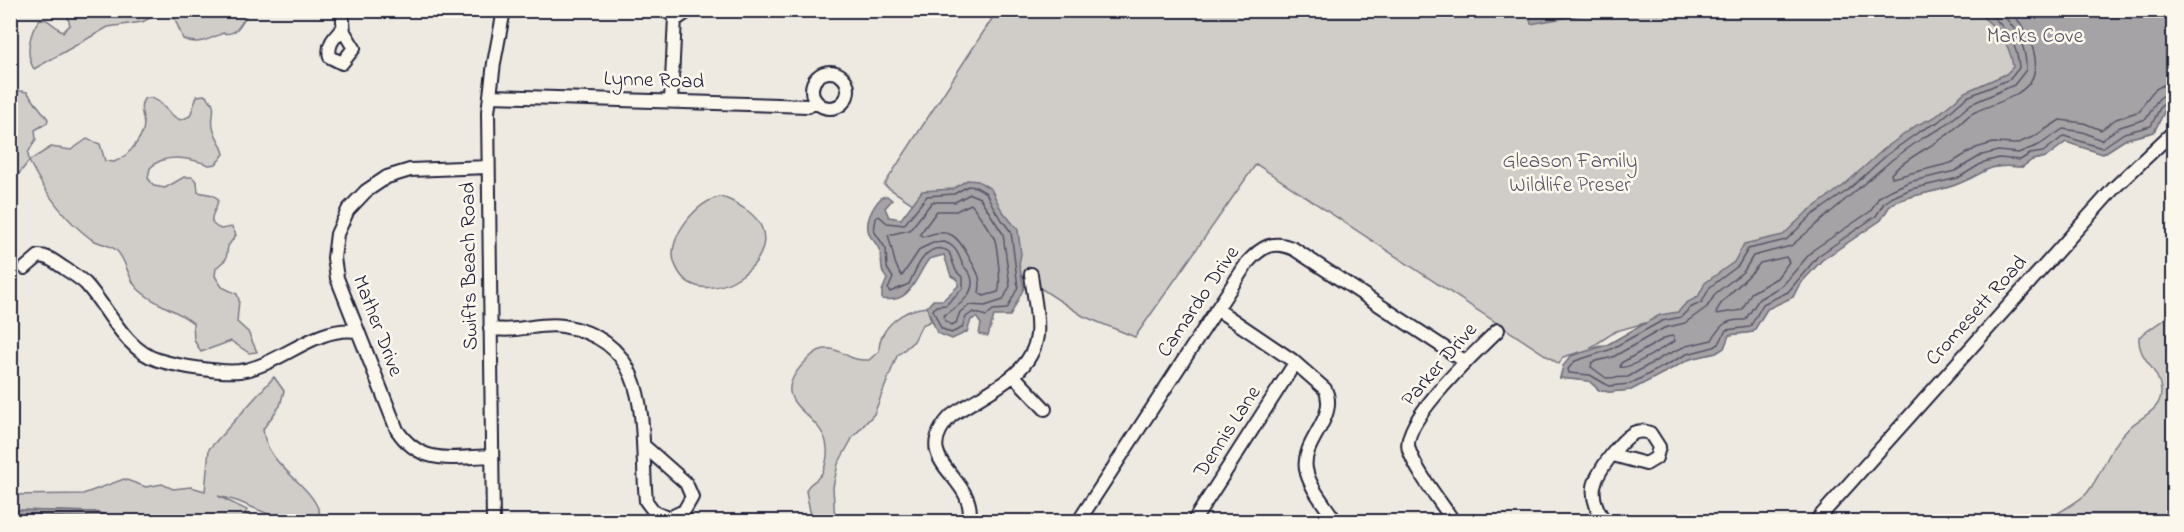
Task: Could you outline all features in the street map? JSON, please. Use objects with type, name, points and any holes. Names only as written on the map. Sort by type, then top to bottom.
[{"type":"street","points":[[342,10],[343,28]]},
{"type":"street","name":"Swifts Beach Road","points":[[494,522],[488,167],[490,96],[504,10]]},
{"type":"street","points":[[664,10],[675,17],[683,16],[690,10]]},
{"type":"street","points":[[671,102],[675,17]]},
{"type":"street","name":"Lynne Road","points":[[490,96],[808,106],[816,102]]},
{"type":"street","name":"Cromesett Road","points":[[1815,522],[2114,188],[2174,131]]},
{"type":"street","name":"Mather Drive","points":[[488,167],[410,170],[394,175],[366,191],[348,210],[337,234],[334,258],[337,278],[356,331],[397,430],[407,445],[420,454],[435,456],[492,456]]},
{"type":"street","name":"Camardo Drive","points":[[1078,522],[1258,250],[1271,244],[1285,244],[1466,362]]},
{"type":"street","points":[[25,268],[36,258],[44,256],[83,281],[128,338],[147,355],[160,361],[239,371],[257,366],[327,334],[356,331]]},
{"type":"street","points":[[969,522],[971,512],[965,492],[937,455],[939,432],[943,424],[960,409],[1014,376],[1029,355],[1036,340],[1037,319],[1031,274]]},
{"type":"street","points":[[1218,310],[1295,363],[1321,384],[1328,394],[1327,412],[1305,464],[1314,487],[1336,522]]},
{"type":"street","points":[[490,328],[506,332],[561,325],[588,333],[611,348],[630,367],[640,398],[645,501],[655,513],[669,518],[684,511],[692,497],[686,483],[643,445]]},
{"type":"street","name":"Parker Drive","points":[[1454,522],[1413,458],[1408,442],[1417,418],[1466,362],[1498,330]]},
{"type":"street","name":"Dennis Lane","points":[[1193,522],[1295,363]]},
{"type":"street","points":[[1014,376],[1046,409]]},
{"type":"street","points":[[1605,522],[1596,504],[1594,486],[1599,473],[1613,455]]},
{"type":"green space","points":[[66,11],[164,11],[142,22],[108,27],[34,69],[29,50],[36,24],[40,19],[47,20],[63,32],[70,25]]},
{"type":"green space","points":[[164,11],[249,11],[239,27],[232,33],[223,33],[203,41],[193,42],[183,39],[175,19]]},
{"type":"green space","points":[[997,11],[2173,11],[2173,105],[2165,110],[2154,132],[2126,139],[2103,154],[2066,142],[2046,157],[2032,160],[2022,167],[1994,167],[1952,186],[1896,202],[1889,207],[1881,220],[1822,260],[1799,285],[1793,297],[1767,309],[1753,332],[1729,335],[1724,348],[1716,353],[1690,359],[1631,390],[1609,392],[1599,390],[1589,381],[1560,378],[1567,362],[1580,352],[1563,357],[1559,364],[1256,164],[1135,337],[1083,316],[884,185]],"holes":[[[1645,323],[1607,345],[1590,348],[1616,331]]]},
{"type":"green space","points":[[13,90],[27,92],[48,119],[47,123],[35,130],[36,139],[28,153],[29,161],[11,184],[10,92]]},
{"type":"green space","points":[[204,95],[209,99],[213,107],[214,131],[224,154],[216,164],[209,165],[178,158],[163,160],[150,168],[148,178],[154,186],[165,188],[184,177],[192,177],[197,182],[198,192],[213,195],[218,199],[212,216],[213,223],[221,229],[232,227],[236,235],[228,246],[226,259],[216,268],[215,276],[222,287],[237,294],[239,300],[237,322],[248,332],[257,352],[249,353],[231,341],[201,352],[194,340],[193,323],[138,289],[131,280],[120,254],[113,248],[91,239],[72,223],[48,194],[29,161],[51,147],[71,150],[87,139],[100,144],[105,161],[114,162],[128,153],[141,135],[144,122],[141,106],[145,98],[156,100],[171,115],[181,120],[190,116],[197,96]]},
{"type":"green space","points":[[721,197],[745,209],[761,226],[763,245],[755,262],[741,276],[722,285],[702,287],[685,280],[674,261],[675,242],[686,221],[694,212],[712,199]]},
{"type":"green space","points":[[2173,299],[2173,521],[2045,521],[2087,493],[2122,435],[2158,403],[2160,383],[2141,352],[2139,337],[2167,317]]},
{"type":"green space","points":[[927,307],[931,321],[922,325],[914,341],[897,356],[874,414],[853,437],[838,464],[833,487],[835,521],[812,521],[806,491],[822,472],[827,448],[824,435],[798,407],[792,397],[790,387],[795,373],[812,355],[825,349],[836,350],[856,359],[869,360],[879,351],[883,334],[894,321],[909,311]]},
{"type":"green space","points":[[274,377],[284,391],[280,406],[263,429],[266,443],[282,467],[312,498],[321,522],[285,521],[237,501],[218,496],[247,510],[245,514],[263,521],[108,521],[95,512],[11,510],[10,495],[83,494],[124,479],[146,487],[162,484],[173,489],[191,487],[205,491],[209,449]]},
{"type":"water","points":[[1528,10],[1602,11],[1531,24]]},
{"type":"water","points":[[1975,11],[2173,11],[2173,105],[2165,110],[2154,132],[2126,139],[2103,154],[2066,142],[2046,157],[2032,160],[2022,167],[1994,167],[1952,186],[1896,202],[1889,207],[1881,220],[1822,260],[1799,285],[1793,297],[1767,309],[1753,332],[1729,335],[1724,348],[1716,353],[1690,359],[1631,390],[1609,392],[1599,390],[1589,381],[1560,378],[1563,366],[1571,356],[1607,345],[1660,315],[1678,312],[1686,303],[1698,297],[1705,283],[1734,262],[1744,244],[1783,235],[1807,212],[1843,186],[1884,149],[1917,125],[1935,117],[1965,92],[2006,74],[2013,67],[2009,49],[1995,28]]},
{"type":"water","points":[[967,180],[978,181],[991,189],[1001,209],[1018,230],[1021,254],[1019,264],[1024,288],[1010,316],[994,316],[988,336],[979,334],[981,324],[976,317],[971,320],[967,332],[952,339],[937,333],[927,307],[933,300],[943,300],[958,286],[958,280],[951,276],[944,255],[929,259],[912,288],[906,293],[892,299],[882,299],[882,291],[887,279],[882,269],[879,250],[868,231],[868,220],[875,205],[882,197],[887,196],[892,200],[885,208],[889,217],[901,219],[922,191],[953,189]]},
{"type":"water","points":[[11,510],[95,512],[103,514],[110,521],[11,521]]},
{"type":"park label","name":"Marks Cove","points":[[2035,37]]},
{"type":"park label","name":"Gleason Family Wildlife Preser","points":[[1570,174]]}]
